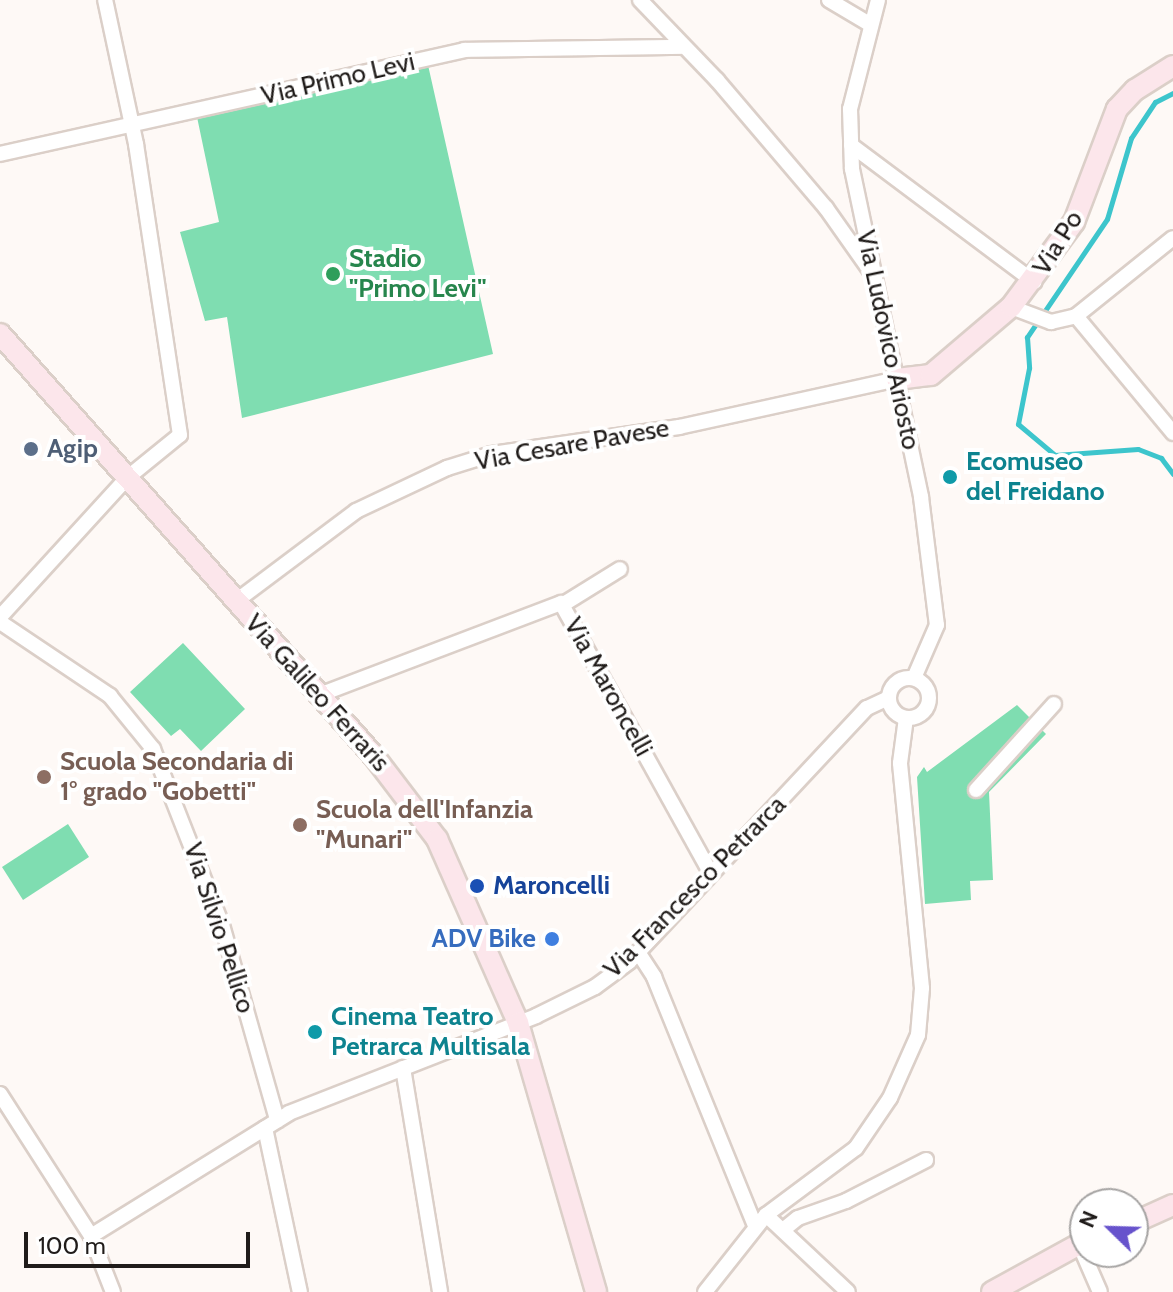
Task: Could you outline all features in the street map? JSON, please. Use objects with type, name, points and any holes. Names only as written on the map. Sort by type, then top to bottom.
[{"type":"main road","name":"Via Po","points":[[897,379],[931,375],[1011,307],[1034,282],[1074,222],[1117,109],[1146,81],[1173,66]]},
{"type":"main road","name":"Via Galileo Ferraris","points":[[0,334],[400,786],[437,839],[518,1023],[596,1292]]},
{"type":"main road","points":[[1149,1218],[1171,1210]]},
{"type":"main road","points":[[992,1292],[1069,1250]]},
{"type":"street","points":[[0,619],[127,478],[180,435],[132,126],[105,0]]},
{"type":"street","points":[[640,0],[681,47],[699,60],[826,208],[874,276]]},
{"type":"street","points":[[829,0],[871,25]]},
{"type":"street","name":"Via Ludovico Ariosto","points":[[878,0],[850,109],[851,145],[874,276],[921,497],[937,625],[914,678],[894,684],[888,698]]},
{"type":"street","name":"Via Primo Levi","points":[[0,154],[464,50],[681,47]]},
{"type":"street","points":[[851,145],[1034,282]]},
{"type":"street","points":[[1011,307],[1039,319],[1076,316],[1173,238]]},
{"type":"street","points":[[1076,316],[1173,433]]},
{"type":"street","name":"Via Cesare Pavese","points":[[235,602],[356,511],[447,468],[492,454],[679,427],[897,379]]},
{"type":"street","points":[[562,605],[620,569]]},
{"type":"street","name":"Via Maroncelli","points":[[319,695],[562,605],[710,872]]},
{"type":"street","name":"Via Silvio Pellico","points":[[0,619],[110,696],[153,749],[231,952],[271,1124],[300,1292]]},
{"type":"street","points":[[888,698],[893,711],[906,718],[920,714],[929,701],[926,687],[914,678]]},
{"type":"street","name":"Via Francesco Petrarca","points":[[91,1236],[271,1124],[518,1023],[595,987],[638,952],[867,708],[888,698]]},
{"type":"street","points":[[976,790],[1054,704]]},
{"type":"street","points":[[705,1292],[766,1215],[856,1148],[890,1098],[918,1035],[922,988],[900,776],[906,718]]},
{"type":"street","points":[[638,952],[654,977],[755,1226]]},
{"type":"street","points":[[403,1068],[440,1292]]},
{"type":"street","points":[[0,1094],[91,1236],[113,1292]]},
{"type":"street","points":[[783,1230],[798,1218],[846,1201],[926,1160]]},
{"type":"street","points":[[766,1215],[848,1292]]},
{"type":"street","points":[[1091,1268],[1100,1292]]},
{"type":"green space","name":"Stadio \"Primo Levi\"","points":[[428,65],[493,354],[242,418],[227,317],[205,321],[180,232],[219,222],[197,117]]},
{"type":"green space","points":[[183,643],[245,709],[201,751],[180,729],[171,736],[130,692]]},
{"type":"green space","points":[[1017,705],[1046,734],[989,792],[993,880],[970,881],[971,900],[925,904],[917,777],[924,767],[927,772]]},
{"type":"green space","points":[[68,824],[89,857],[23,900],[2,867]]},
{"type":"waterway","points":[[1173,93],[1155,102],[1131,138],[1107,219],[1027,337],[1029,368],[1018,424],[1055,455],[1138,449],[1161,458],[1173,474]]},
{"type":"place","name":"Stadio \"Primo Levi\"","points":[[333,274]]},
{"type":"place","name":"Agip","points":[[31,449]]},
{"type":"place","name":"Ecomuseo del Freidano","points":[[950,477]]},
{"type":"place","name":"Scuola Secondaria di 1° grado \"Gobetti\"","points":[[44,777]]},
{"type":"place","name":"Scuola dell'Infanzia \"Munari\"","points":[[300,825]]},
{"type":"place","name":"Maroncelli","points":[[477,886]]},
{"type":"place","name":"ADV Bike","points":[[552,939]]},
{"type":"place","name":"Cinema Teatro Petrarca Multisala","points":[[315,1032]]}]
